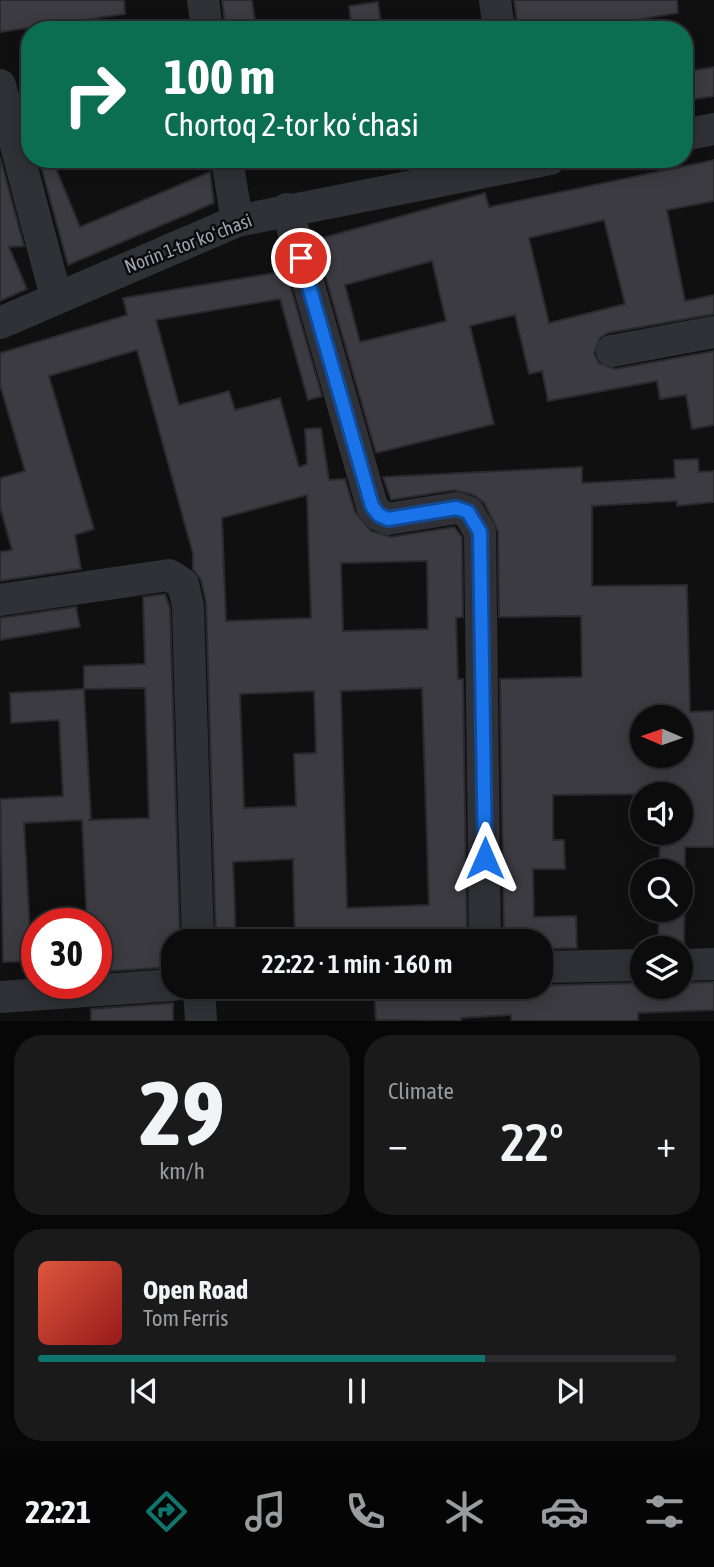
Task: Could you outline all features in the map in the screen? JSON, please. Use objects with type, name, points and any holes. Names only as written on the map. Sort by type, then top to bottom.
[{"type":"street","points":[[203,0],[206,21]]},
{"type":"street","points":[[495,0],[498,21]]},
{"type":"street","points":[[0,85],[21,164]]},
{"type":"street","points":[[693,133],[714,129]]},
{"type":"street","points":[[22,168],[56,297]]},
{"type":"street","points":[[228,168],[237,220]]},
{"type":"street","name":"Norin 1-tor koʻchasi","points":[[0,323],[237,220],[495,168]]},
{"type":"street","points":[[287,209],[372,506],[379,515],[388,519],[456,508],[468,512],[480,532],[485,929]]},
{"type":"street","points":[[612,351],[714,332]]},
{"type":"street","points":[[0,600],[169,575],[183,584],[188,606],[198,929]]},
{"type":"street","points":[[693,965],[714,964]]},
{"type":"street","points":[[553,967],[630,965]]},
{"type":"street","points":[[2,1021],[0,997],[161,986]]},
{"type":"street","points":[[200,999],[201,1021]]},
{"type":"building","points":[[0,0],[124,0],[125,14],[76,21],[21,21],[21,29],[0,32]]},
{"type":"building","points":[[222,0],[252,0],[255,21],[225,21]]},
{"type":"building","points":[[514,0],[677,0],[678,13],[630,21],[517,21]]},
{"type":"building","points":[[378,2],[381,21],[351,21],[349,6]]},
{"type":"building","points":[[714,67],[714,96],[693,100],[693,70]]},
{"type":"building","points":[[0,157],[24,246],[9,247],[27,289],[0,301]]},
{"type":"building","points":[[714,160],[714,201],[667,210],[685,301],[714,295],[714,314],[608,333],[600,338],[594,354],[599,363],[615,369],[714,351],[714,425],[692,429],[686,395],[660,399],[657,381],[548,401],[542,371],[529,374],[515,315],[470,326],[494,424],[376,453],[315,240],[485,193],[489,207],[676,168],[693,168],[693,164]],"holes":[[[604,220],[625,304],[549,323],[529,238]],[[432,261],[446,321],[360,342],[345,285]]]},
{"type":"building","points":[[41,168],[56,168],[80,227],[210,172],[214,203],[68,265]]},
{"type":"building","points":[[286,271],[322,396],[308,400],[280,299],[156,320],[179,405],[229,391],[235,410],[280,398],[299,467],[307,464],[305,429],[321,428],[329,480],[345,479],[355,512],[371,531],[391,537],[454,527],[462,537],[463,617],[456,618],[458,679],[463,679],[467,929],[295,929],[293,859],[233,862],[236,929],[216,929],[206,602],[201,580],[193,569],[193,554],[137,350],[49,376],[94,529],[75,535],[81,569],[0,581],[0,552],[12,550],[0,507],[0,478],[25,471],[0,385],[0,353],[127,315],[123,298]],"holes":[[[307,495],[311,618],[226,621],[222,518]],[[427,561],[428,629],[343,631],[341,563]],[[422,688],[429,905],[347,908],[341,691]],[[314,691],[316,753],[294,754],[296,806],[244,808],[240,694]]]},
{"type":"building","points":[[698,459],[699,472],[714,471],[714,502],[677,506],[677,501],[592,506],[592,586],[687,585],[690,705],[630,705],[630,768],[693,768],[693,712],[714,711],[714,847],[685,847],[685,859],[659,859],[660,845],[693,845],[693,782],[630,782],[630,794],[553,795],[553,840],[564,840],[565,869],[533,869],[534,917],[576,916],[577,948],[553,949],[553,929],[504,929],[500,679],[582,677],[581,616],[499,617],[498,531],[484,503],[474,495],[454,490],[391,500],[383,477],[582,467],[582,483],[675,478],[674,460]]},
{"type":"building","points":[[165,594],[170,608],[180,929],[161,929],[161,968],[112,971],[112,908],[86,908],[82,820],[24,823],[29,908],[21,908],[21,961],[3,962],[0,799],[63,796],[59,720],[11,723],[10,693],[84,689],[84,666],[145,664],[143,597]],"holes":[[[145,688],[149,818],[91,820],[84,689]]]},
{"type":"building","points":[[76,607],[80,627],[0,640],[0,618]]},
{"type":"building","points":[[659,922],[684,922],[684,936],[658,936]]},
{"type":"building","points":[[714,982],[714,1010],[638,1013],[638,1021],[511,1021],[511,1015],[461,1018],[461,1021],[376,1020],[375,999],[553,999],[553,985],[630,983],[630,999],[693,999],[693,983]]},
{"type":"building","points":[[173,1003],[173,1021],[91,1021],[91,1009]]},
{"type":"route","points":[[301,258],[372,506],[379,515],[388,519],[456,508],[468,512],[480,532],[485,858]]}]
